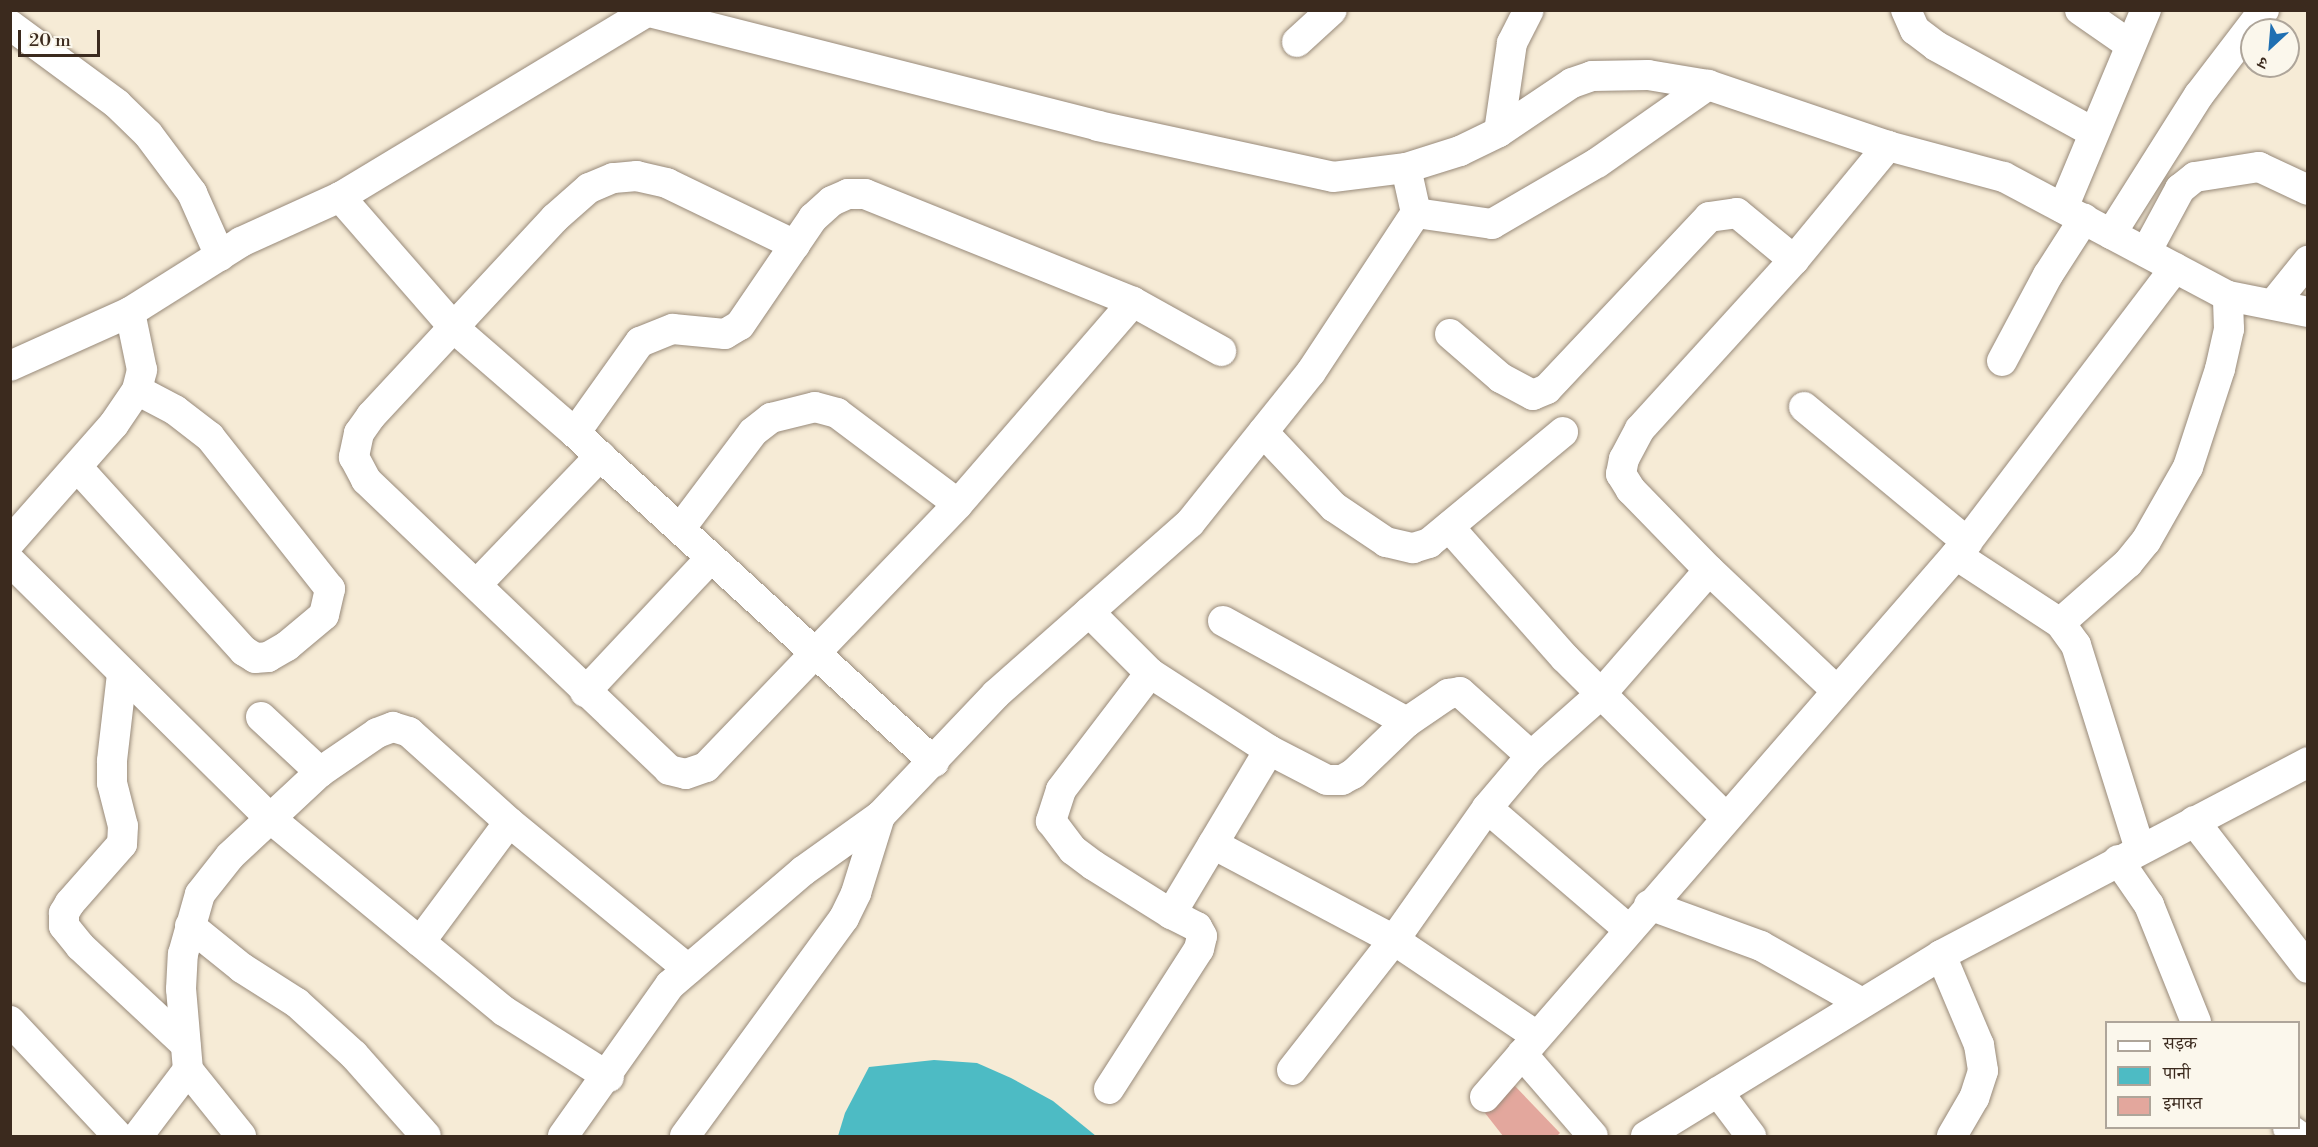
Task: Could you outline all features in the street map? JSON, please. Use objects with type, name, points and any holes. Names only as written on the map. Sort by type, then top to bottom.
[{"type":"street","points":[[1297,42],[1332,10]]},
{"type":"street","points":[[1499,132],[1512,43],[1529,10]]},
{"type":"street","points":[[2080,10],[2129,44]]},
{"type":"street","points":[[2002,361],[2048,275],[2073,214],[2094,132],[2129,44],[2146,10]]},
{"type":"street","points":[[2111,234],[2199,95],[2264,10]]},
{"type":"street","points":[[10,366],[130,312],[241,242],[340,197],[649,11],[1098,126],[1333,177],[1406,168],[1460,151],[1499,132],[1572,83],[1592,76],[1648,75],[1708,85],[1888,146],[2004,177],[2228,296],[2275,302],[2307,312]]},
{"type":"street","points":[[1900,12],[1915,30],[1936,46],[2094,132]]},
{"type":"street","points":[[10,26],[117,104],[148,134],[192,193],[220,256]]},
{"type":"street","points":[[1416,213],[1492,224],[1597,163],[1708,85]]},
{"type":"street","points":[[1838,691],[1709,570],[1631,490],[1621,474],[1624,459],[1640,429],[1794,260],[1888,146]]},
{"type":"street","points":[[2146,252],[2174,197],[2195,177],[2259,167],[2307,190]]},
{"type":"street","points":[[573,1133],[670,985],[803,871],[880,816],[934,762],[996,694],[1190,523],[1311,372],[1416,213],[1406,168]]},
{"type":"street","points":[[795,245],[667,183],[638,176],[613,178],[589,188],[555,218],[455,329],[370,416],[359,433],[354,457],[366,480],[477,584],[654,758],[669,770],[686,774],[706,767],[958,504],[1133,302]]},
{"type":"street","points":[[575,433],[640,342],[673,328],[725,334],[740,326],[813,218],[832,201],[848,194],[865,194],[1133,302],[1221,351]]},
{"type":"street","points":[[340,197],[455,329],[575,433],[934,762]]},
{"type":"street","points":[[1450,334],[1501,378],[1533,395],[1548,390],[1709,217],[1737,213],[1794,260]]},
{"type":"street","points":[[2275,302],[2307,261]]},
{"type":"street","points":[[1485,1097],[1725,817],[1961,549],[2175,267]]},
{"type":"street","points":[[2060,623],[2140,548],[2188,466],[2220,369],[2229,329],[2228,296]]},
{"type":"street","points":[[10,542],[78,468],[137,390],[142,370],[130,312]]},
{"type":"street","points":[[78,468],[244,651],[255,658],[268,657],[287,646],[324,615],[330,589],[210,437],[175,410],[137,390]]},
{"type":"street","points":[[680,529],[753,432],[771,418],[815,406],[837,413],[958,504]]},
{"type":"street","points":[[1804,407],[1961,549],[2060,623],[2076,645],[2084,667],[2129,855],[2195,1021]]},
{"type":"street","points":[[1263,432],[1334,507],[1386,542],[1413,548],[1429,543],[1563,432]]},
{"type":"street","points":[[477,584],[600,456]]},
{"type":"street","points":[[1449,527],[1601,694],[1725,817]]},
{"type":"street","points":[[585,692],[711,558]]},
{"type":"street","points":[[10,561],[271,819],[504,1011],[609,1077]]},
{"type":"street","points":[[1292,1070],[1394,940],[1487,808],[1531,756],[1601,694],[1709,570]]},
{"type":"street","points":[[1089,612],[1150,673],[1269,750],[1317,776],[1342,780],[1407,722],[1437,699],[1460,692],[1531,756]]},
{"type":"street","points":[[1223,621],[1407,722]]},
{"type":"street","points":[[1109,1089],[1199,949],[1202,936],[1197,927],[1171,914],[1073,850],[1051,821],[1061,790],[1150,673]]},
{"type":"street","points":[[122,674],[112,761],[112,783],[123,826],[122,844],[70,903],[64,913],[64,926],[80,946],[186,1057],[241,1137]]},
{"type":"street","points":[[261,717],[320,772]]},
{"type":"street","points":[[138,1137],[186,1057],[181,989],[190,926],[200,894],[212,874],[320,772],[377,732],[393,727],[409,732],[509,822],[688,969]]},
{"type":"street","points":[[1171,914],[1269,750]]},
{"type":"street","points":[[1646,1137],[1941,955],[2307,762]]},
{"type":"street","points":[[1487,808],[1628,929]]},
{"type":"street","points":[[685,1137],[844,918],[856,893],[880,816]]},
{"type":"street","points":[[2194,821],[2298,937],[2307,968]]},
{"type":"street","points":[[420,942],[509,822]]},
{"type":"street","points":[[1213,844],[1394,940],[1529,1045],[1593,1137]]},
{"type":"street","points":[[1649,906],[1761,946],[1862,1003]]},
{"type":"street","points":[[190,926],[242,968],[297,1004],[354,1055],[426,1137]]},
{"type":"street","points":[[1941,955],[1978,1045],[1983,1071],[1974,1098],[1952,1137]]},
{"type":"street","points":[[10,1021],[118,1137]]},
{"type":"street","points":[[1718,1092],[1751,1137]]},
{"type":"water","points":[[934,1060],[977,1063],[1011,1078],[1053,1101],[1096,1136],[838,1136],[845,1113],[869,1067]]},
{"type":"building","points":[[1514,1085],[1560,1133],[1557,1136],[1503,1136],[1485,1113]]}]
